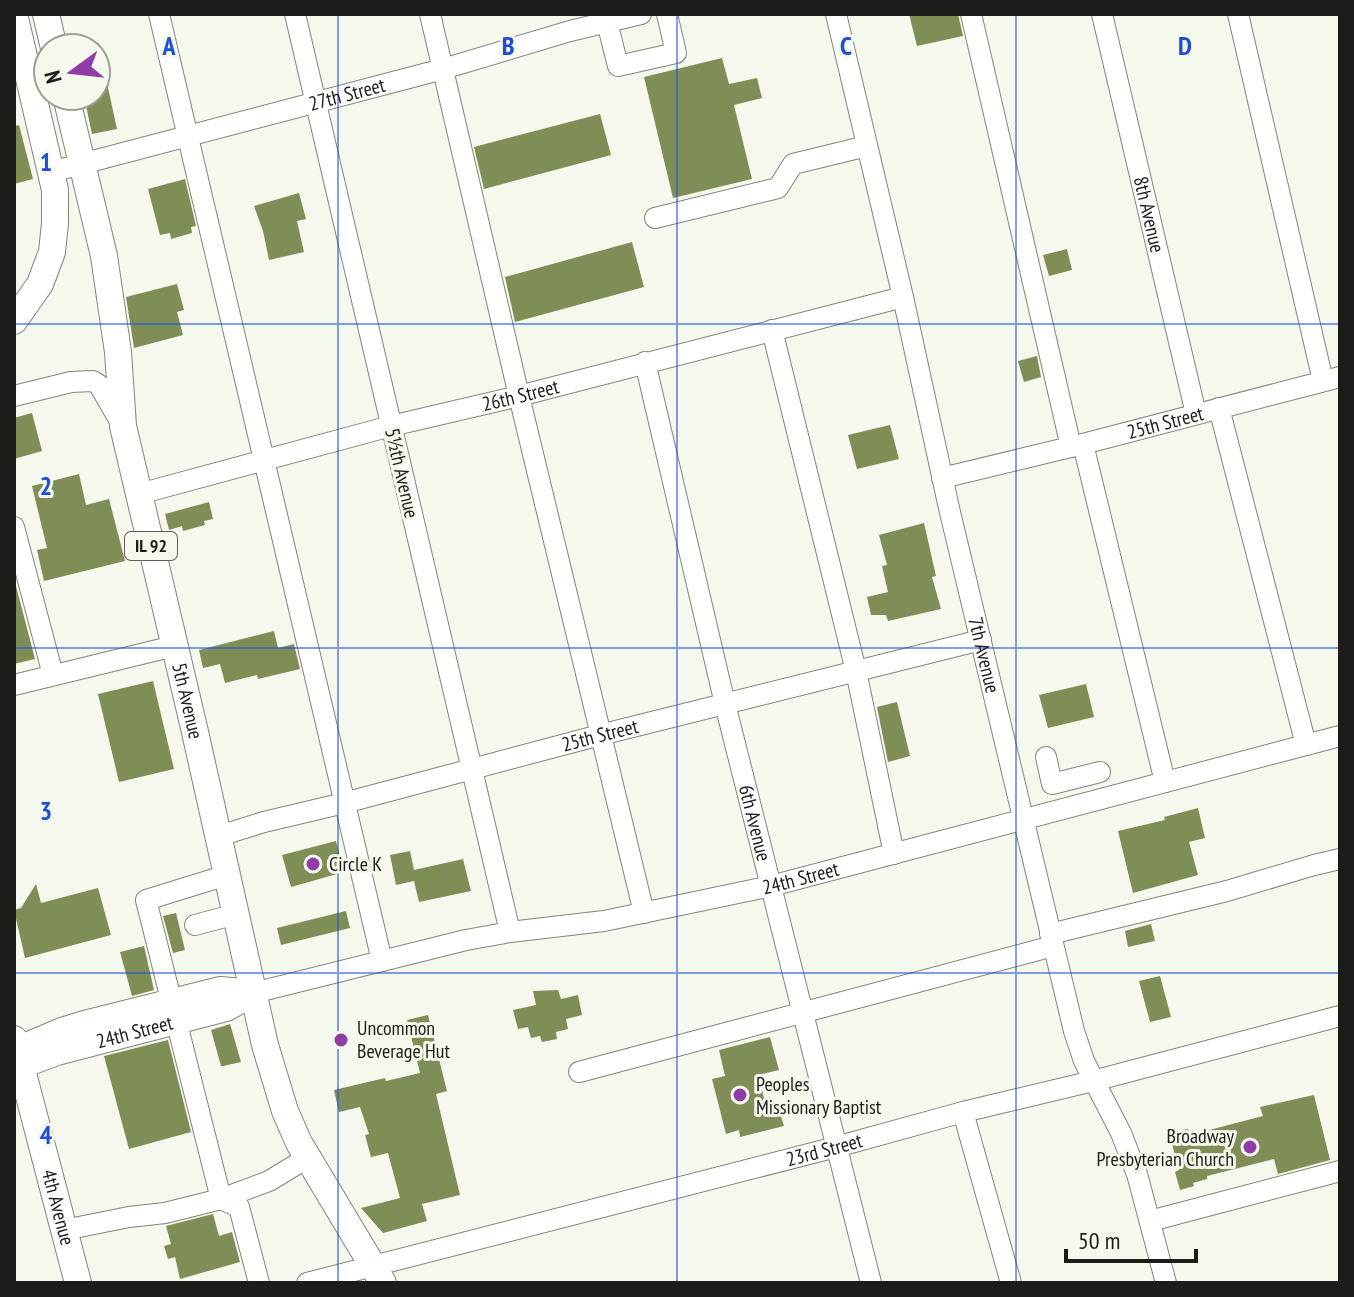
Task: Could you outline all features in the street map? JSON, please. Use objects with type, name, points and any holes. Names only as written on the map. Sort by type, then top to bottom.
[{"type":"main road","points":[[14,14],[24,98],[51,172],[55,201],[52,252],[40,284],[14,321]]},
{"type":"main road","name":"5th Avenue","points":[[70,112],[104,256],[118,352],[123,426],[265,1045],[285,1111],[307,1158],[377,1275]]},
{"type":"main road","name":"24th Street","points":[[16,1055],[62,1031],[175,1011],[220,990],[253,993]]},
{"type":"main road","name":"4th Avenue","points":[[16,1055],[78,1283]]},
{"type":"street","points":[[159,14],[382,961]]},
{"type":"street","name":"5½th Avenue","points":[[295,14],[510,932]]},
{"type":"street","points":[[430,14],[644,913]]},
{"type":"street","name":"27th Street","points":[[51,172],[443,69],[568,22],[607,22],[641,14]]},
{"type":"street","points":[[607,22],[618,66],[676,53],[667,14]]},
{"type":"street","name":"7th Avenue","points":[[836,14],[942,478],[1074,1031],[1084,1061],[1121,1133],[1137,1174],[1166,1283]]},
{"type":"street","points":[[971,14],[1077,445],[1165,782]]},
{"type":"street","name":"8th Avenue","points":[[1102,14],[1196,414]]},
{"type":"street","points":[[1238,14],[1332,379]]},
{"type":"street","points":[[655,218],[778,188],[793,164],[867,146]]},
{"type":"street","name":"26th Street","points":[[139,494],[391,426],[903,297]]},
{"type":"street","points":[[772,330],[856,671],[894,854]]},
{"type":"street","name":"6th Avenue","points":[[645,362],[725,704],[871,1283]]},
{"type":"street","name":"25th Street","points":[[942,478],[1332,379]]},
{"type":"street","points":[[14,396],[71,382],[93,381],[99,385],[123,426]]},
{"type":"street","points":[[1219,408],[1306,745]]},
{"type":"street","points":[[14,527],[53,675]]},
{"type":"street","name":"25th Street","points":[[219,836],[600,735],[981,640]]},
{"type":"street","points":[[14,685],[174,646]]},
{"type":"street","name":"24th Street","points":[[253,993],[466,940],[604,921],[771,886],[1340,736]]},
{"type":"street","points":[[1046,757],[1052,784],[1100,772]]},
{"type":"street","points":[[579,1072],[1340,859]]},
{"type":"street","points":[[221,1199],[146,900],[227,875]]},
{"type":"street","points":[[195,925],[236,914]]},
{"type":"street","name":"23rd Street","points":[[307,1283],[377,1275],[963,1112],[1340,1016]]},
{"type":"street","points":[[963,1112],[1011,1283]]},
{"type":"street","points":[[64,1230],[165,1213],[221,1199],[269,1181],[307,1158]]},
{"type":"street","points":[[1150,1221],[1340,1171]]},
{"type":"street","points":[[221,1199],[239,1207],[259,1283]]},
{"type":"building","points":[[909,14],[958,14],[963,36],[917,46]]},
{"type":"building","points":[[722,58],[729,84],[757,78],[762,98],[734,105],[752,179],[673,198],[644,77]]},
{"type":"building","points":[[112,106],[117,129],[92,134],[87,112],[112,112]]},
{"type":"building","points":[[600,114],[611,155],[484,189],[474,147]]},
{"type":"building","points":[[19,125],[33,179],[14,184],[14,126]]},
{"type":"building","points":[[185,179],[196,226],[191,227],[192,233],[171,239],[170,233],[160,235],[148,189]]},
{"type":"building","points":[[299,193],[306,219],[297,221],[304,252],[269,260],[254,206]]},
{"type":"building","points":[[632,242],[644,287],[515,322],[505,277]]},
{"type":"building","points":[[1067,249],[1072,270],[1049,276],[1043,255]]},
{"type":"building","points":[[177,284],[184,310],[177,312],[183,335],[134,348],[126,297]]},
{"type":"building","points":[[1037,356],[1041,377],[1024,382],[1018,361]]},
{"type":"building","points":[[32,413],[42,451],[14,459],[14,418]]},
{"type":"building","points":[[890,425],[899,459],[857,469],[848,435]]},
{"type":"building","points":[[79,474],[86,505],[109,499],[125,561],[44,581],[37,550],[47,548],[32,486]]},
{"type":"building","points":[[209,502],[213,519],[204,521],[205,525],[183,531],[182,526],[169,530],[165,514]]},
{"type":"building","points":[[924,523],[936,576],[932,577],[941,609],[888,621],[886,615],[871,615],[867,597],[888,592],[882,566],[887,565],[879,535]]},
{"type":"building","points":[[14,586],[35,659],[14,664]]},
{"type":"building","points":[[274,631],[278,648],[294,644],[300,669],[225,683],[220,664],[203,668],[199,650]]},
{"type":"building","points":[[153,681],[174,769],[119,782],[98,694]]},
{"type":"building","points":[[1086,684],[1094,717],[1048,728],[1039,695]]},
{"type":"building","points":[[897,702],[910,756],[888,762],[877,707]]},
{"type":"building","points":[[1198,808],[1205,838],[1189,842],[1198,875],[1133,893],[1118,831],[1165,820],[1164,817]]},
{"type":"building","name":"Circle K","points":[[336,841],[344,872],[291,887],[282,855]]},
{"type":"building","points":[[410,851],[414,870],[463,859],[471,891],[419,902],[414,881],[396,885],[390,855]]},
{"type":"building","points":[[36,884],[41,903],[98,888],[111,935],[25,958],[14,910],[21,908]]},
{"type":"building","points":[[346,911],[350,928],[281,945],[277,928]]},
{"type":"building","points":[[176,913],[185,950],[173,953],[163,916]]},
{"type":"building","points":[[1151,924],[1155,941],[1128,947],[1125,931]]},
{"type":"building","points":[[144,946],[154,990],[132,996],[120,952]]},
{"type":"building","points":[[1160,976],[1171,1017],[1150,1022],[1139,981]]},
{"type":"building","points":[[558,990],[561,999],[578,995],[582,1015],[566,1019],[568,1029],[556,1032],[557,1039],[542,1042],[540,1036],[531,1038],[528,1027],[518,1029],[513,1010],[536,1005],[533,991]]},
{"type":"building","points":[[428,1015],[447,1091],[436,1094],[460,1195],[422,1204],[427,1221],[383,1233],[361,1208],[400,1198],[388,1153],[371,1157],[365,1135],[369,1134],[360,1107],[339,1112],[334,1090],[420,1073],[407,1020]]},
{"type":"building","points":[[230,1024],[241,1062],[221,1066],[211,1030]]},
{"type":"building","name":"Peoples Missionary Baptist","points":[[770,1037],[779,1070],[758,1075],[768,1113],[779,1110],[784,1126],[740,1137],[739,1130],[726,1134],[712,1079],[725,1076],[719,1050]]},
{"type":"building","points":[[168,1040],[191,1132],[129,1149],[104,1056]]},
{"type":"building","name":"Broadway Presbyterian Church","points":[[1314,1095],[1330,1160],[1278,1174],[1274,1159],[1207,1176],[1207,1179],[1193,1183],[1194,1186],[1180,1190],[1175,1172],[1179,1170],[1169,1133],[1188,1129],[1190,1135],[1263,1116],[1260,1107]]},
{"type":"building","points":[[213,1214],[219,1236],[232,1232],[240,1262],[180,1279],[175,1257],[168,1259],[164,1246],[171,1244],[166,1226]]},
{"type":"place","name":"Circle K","points":[[313,864]]},
{"type":"place","name":"Uncommon Beverage Hut","points":[[341,1040]]},
{"type":"place","name":"Peoples Missionary Baptist","points":[[740,1095]]},
{"type":"place","name":"Broadway Presbyterian Church","points":[[1250,1147]]}]
